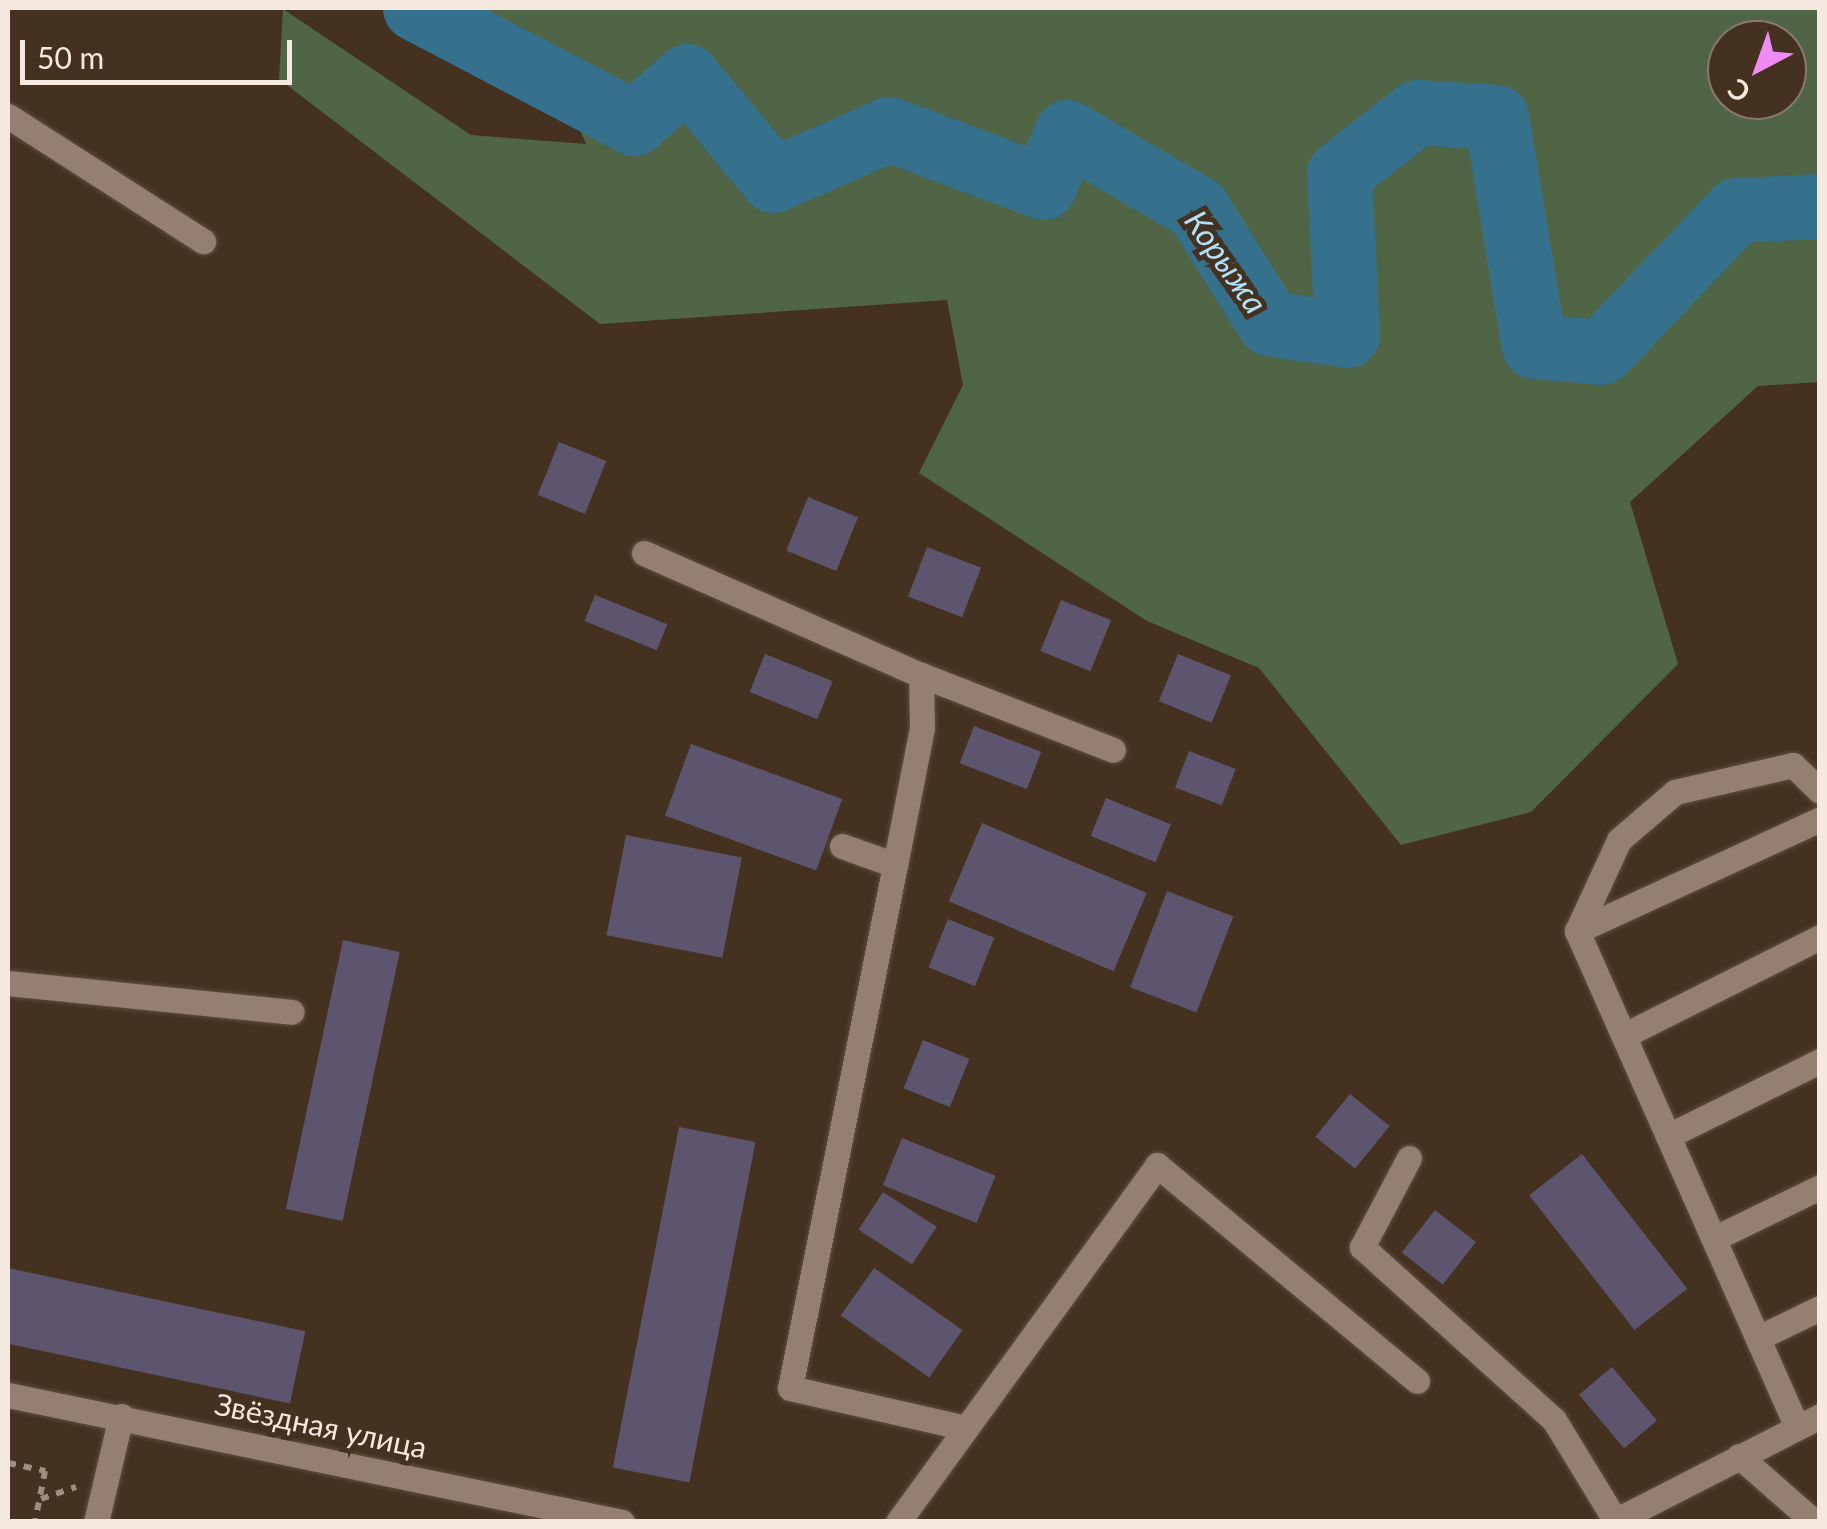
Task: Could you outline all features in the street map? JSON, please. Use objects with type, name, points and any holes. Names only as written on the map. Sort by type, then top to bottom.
[{"type":"street","points":[[8,116],[204,241]]},
{"type":"street","points":[[644,553],[921,674],[1113,750]]},
{"type":"street","points":[[921,674],[922,728],[790,1388],[966,1428]]},
{"type":"street","points":[[1409,1158],[1362,1248],[1554,1420],[1614,1520],[1808,1421],[1760,1337],[1577,931],[1619,840],[1675,792],[1793,765],[1820,791]]},
{"type":"street","points":[[1577,931],[1820,819]]},
{"type":"street","points":[[842,846],[894,865]]},
{"type":"street","points":[[1625,1035],[1820,938]]},
{"type":"street","points":[[8,983],[292,1012]]},
{"type":"street","points":[[1668,1136],[1820,1062]]},
{"type":"street","points":[[898,1522],[1158,1165],[1416,1380]]},
{"type":"street","points":[[1715,1238],[1820,1186]]},
{"type":"street","points":[[1760,1337],[1820,1308]]},
{"type":"street","name":"Звёздная улица","points":[[8,1395],[622,1522]]},
{"type":"street","points":[[96,1522],[121,1416]]},
{"type":"street","points":[[1739,1456],[1814,1522]]},
{"type":"path","points":[[8,1463],[45,1471],[35,1522]]},
{"type":"green space","points":[[428,8],[1819,8],[1819,382],[1758,386],[1630,502],[1678,664],[1531,812],[1401,845],[1259,668],[1147,621],[919,473],[963,385],[947,300],[600,324],[279,79],[283,9],[471,135],[586,144],[551,66],[493,63],[435,27]]},
{"type":"building","points":[[559,442],[606,461],[585,514],[538,495]]},
{"type":"building","points":[[808,497],[858,517],[836,571],[786,551]]},
{"type":"building","points":[[927,547],[981,568],[962,617],[908,596]]},
{"type":"building","points":[[595,595],[667,624],[657,650],[585,621]]},
{"type":"building","points":[[1061,600],[1111,620],[1090,671],[1040,651]]},
{"type":"building","points":[[765,654],[833,681],[817,719],[750,692]]},
{"type":"building","points":[[1178,654],[1231,675],[1212,723],[1159,701]]},
{"type":"building","points":[[974,726],[1041,752],[1027,789],[960,763]]},
{"type":"building","points":[[691,744],[842,799],[816,870],[665,815]]},
{"type":"building","points":[[1189,751],[1236,769],[1222,805],[1175,787]]},
{"type":"building","points":[[1106,798],[1171,824],[1156,862],[1091,836]]},
{"type":"building","points":[[982,823],[1147,893],[1114,971],[949,901]]},
{"type":"building","points":[[626,835],[742,858],[722,958],[607,935]]},
{"type":"building","points":[[1167,891],[1233,916],[1196,1013],[1130,987]]},
{"type":"building","points":[[948,919],[994,938],[975,986],[929,967]]},
{"type":"building","points":[[343,940],[400,952],[343,1221],[286,1209]]},
{"type":"building","points":[[923,1040],[969,1059],[950,1107],[904,1088]]},
{"type":"building","points":[[1350,1094],[1390,1126],[1355,1169],[1315,1137]]},
{"type":"building","points":[[679,1127],[756,1142],[689,1483],[613,1468]]},
{"type":"building","points":[[902,1138],[996,1176],[977,1223],[883,1185]]},
{"type":"building","points":[[1582,1154],[1687,1289],[1634,1330],[1529,1195]]},
{"type":"building","points":[[883,1192],[937,1227],[912,1265],[858,1230]]},
{"type":"building","points":[[1435,1210],[1476,1242],[1443,1285],[1402,1253]]},
{"type":"building","points":[[8,1268],[305,1331],[290,1404],[8,1344]]},
{"type":"building","points":[[874,1268],[962,1330],[929,1377],[841,1316]]},
{"type":"building","points":[[1612,1367],[1657,1421],[1624,1448],[1579,1395]]},
{"type":"waterway","name":"Корыжа","points":[[415,8],[634,123],[687,76],[773,180],[889,129],[1043,187],[1067,132],[1197,208],[1269,323],[1347,335],[1339,173],[1417,112],[1496,117],[1534,346],[1601,352],[1736,210],[1820,206]]}]
